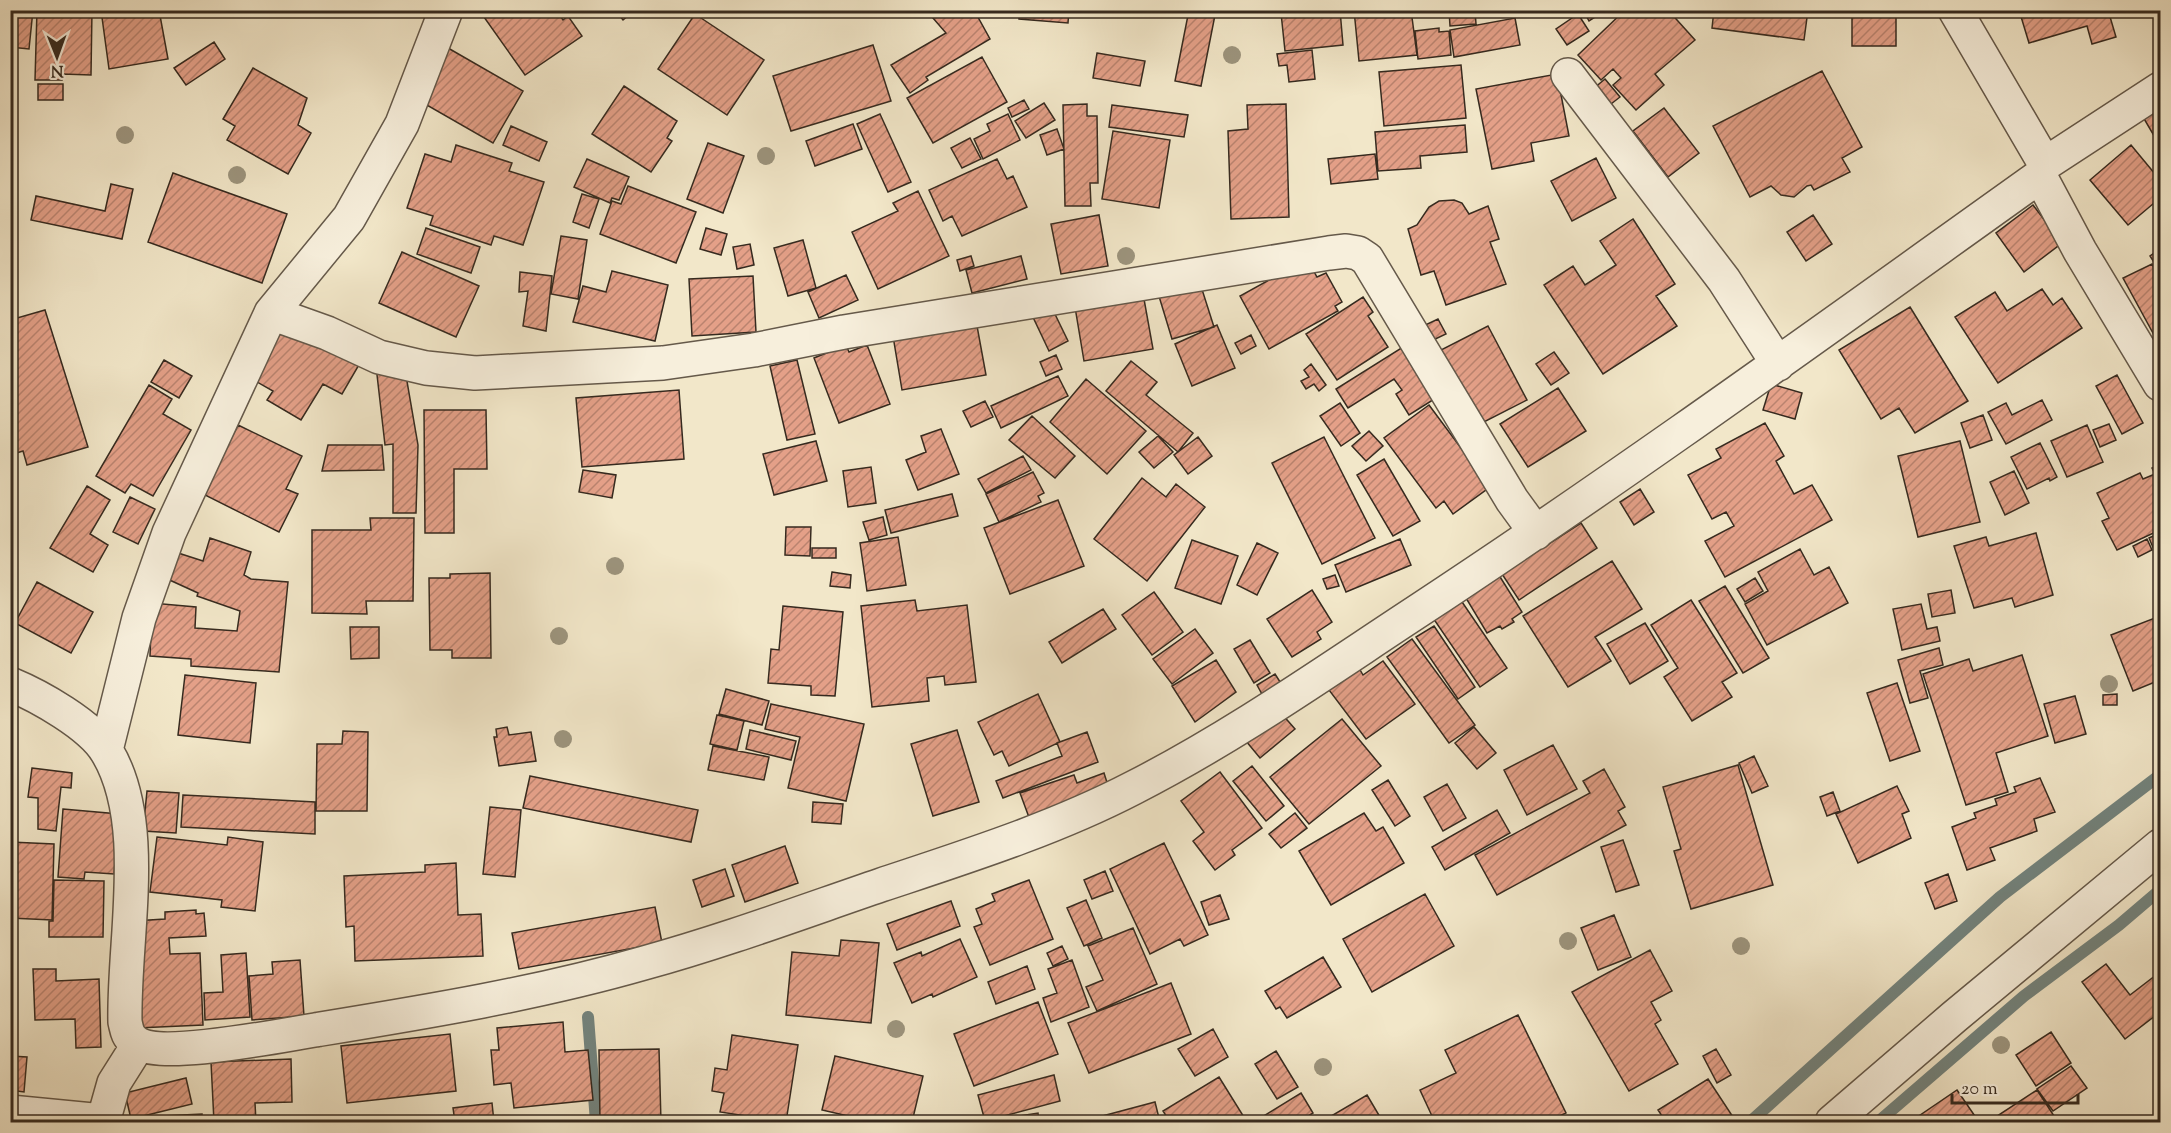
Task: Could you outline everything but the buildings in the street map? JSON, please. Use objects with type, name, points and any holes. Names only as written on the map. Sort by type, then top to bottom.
[{"type":"street","points":[[106,750],[139,618],[169,533],[271,313],[348,218],[402,124],[446,10]]},
{"type":"street","points":[[1955,10],[2042,170],[2080,251],[2160,384]]},
{"type":"street","points":[[1568,75],[1724,280],[1778,364]]},
{"type":"street","points":[[10,684],[62,712],[84,729],[106,750],[121,783],[130,817],[131,858],[125,1022],[129,1036],[138,1045],[158,1048],[226,1044],[439,1009],[560,984],[710,944],[927,870],[1055,822],[1130,790],[1169,769],[1277,703],[1536,533],[1778,364],[2042,170],[2160,89]]},
{"type":"street","points":[[271,313],[327,333],[379,357],[426,369],[475,373],[663,363],[754,350],[1001,306],[1329,253],[1352,252],[1367,259],[1376,272],[1512,500],[1536,533]]},
{"type":"street","points":[[1832,1122],[2160,846]]},
{"type":"street","points":[[10,1112],[103,1122],[114,1083],[138,1045]]},
{"type":"waterway","points":[[1750,1122],[2000,897],[2160,775]]},
{"type":"waterway","points":[[1878,1122],[2024,996],[2119,925],[2160,890]]},
{"type":"waterway","points":[[588,1017],[596,1122]]}]
